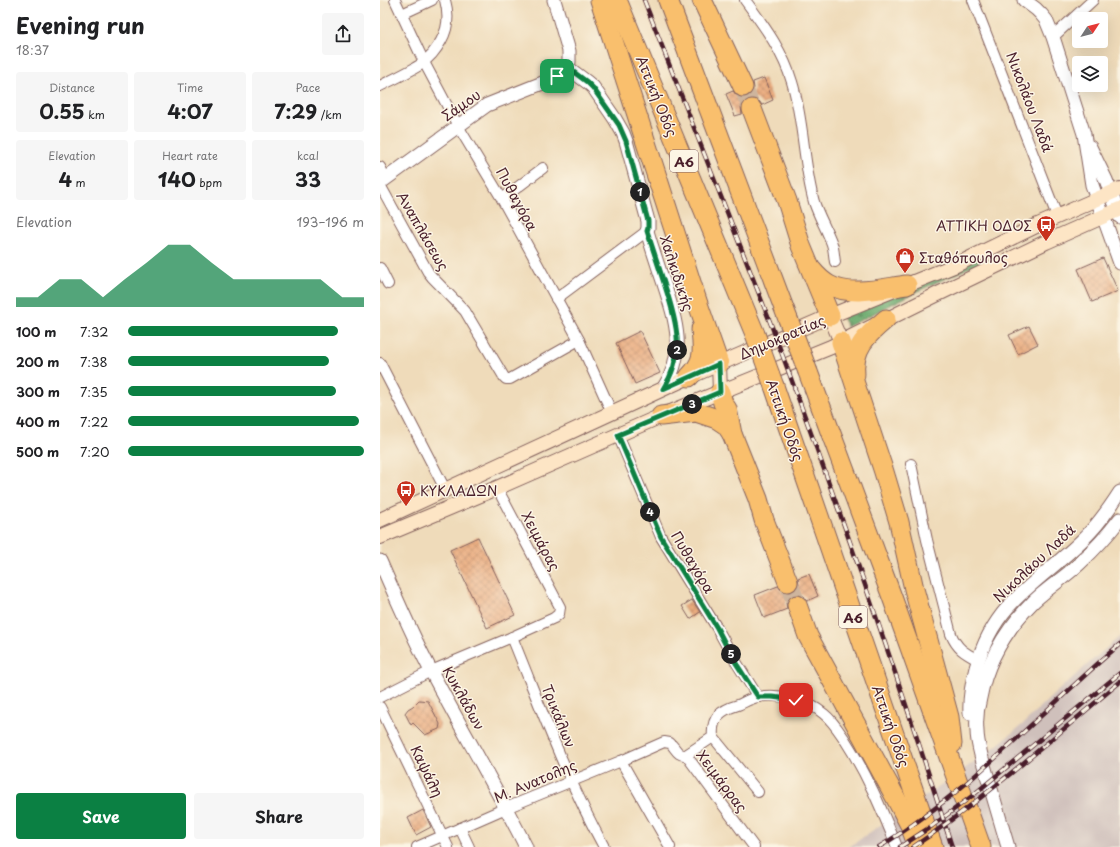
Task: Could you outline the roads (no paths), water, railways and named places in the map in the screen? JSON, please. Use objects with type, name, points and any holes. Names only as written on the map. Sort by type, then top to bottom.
[{"type":"highway","points":[[600,0],[698,304],[719,364]]},
{"type":"highway","name":"Αττική Οδός","points":[[617,0],[755,334],[933,847]]},
{"type":"highway","points":[[668,0],[892,597],[980,847]]},
{"type":"highway","points":[[702,0],[743,87]]},
{"type":"highway","points":[[752,109],[787,201],[810,268],[830,316]]},
{"type":"highway","points":[[810,268],[819,278],[829,285],[841,290],[863,291],[907,285]]},
{"type":"highway","points":[[689,377],[700,364],[703,346],[698,304]]},
{"type":"highway","points":[[856,386],[854,369],[855,359],[859,347],[871,331],[886,319]]},
{"type":"highway","points":[[841,342],[899,522],[914,589],[949,717],[956,779]]},
{"type":"highway","points":[[720,392],[723,403],[727,409],[732,434],[758,499],[764,520],[788,582]]},
{"type":"highway","points":[[661,416],[696,412],[717,419],[726,425],[732,434]]},
{"type":"highway","points":[[797,605],[808,636],[910,825],[918,847]]},
{"type":"main road","name":"Δημοκρατίας","points":[[380,520],[689,377],[830,316],[956,265],[1057,216],[1116,191]]},
{"type":"main road","name":"Δημοκρατίας","points":[[380,537],[498,488],[661,416],[841,342],[1046,242],[1102,216],[1119,212]]},
{"type":"main road","points":[[830,316],[841,342]]},
{"type":"main road","points":[[719,364],[720,392]]},
{"type":"street","name":"Πυθαγόρα","points":[[394,0],[424,62],[458,126],[502,199],[579,340],[612,413]]},
{"type":"street","points":[[402,14],[432,0]]},
{"type":"street","points":[[380,86],[424,62],[441,41],[447,28],[448,9],[445,0]]},
{"type":"street","points":[[554,0],[569,51],[569,62],[567,67]]},
{"type":"street","points":[[745,0],[776,44],[792,81],[798,105],[814,202],[832,245],[835,262]]},
{"type":"street","name":"Νικολάου Λαδά","points":[[973,0],[1057,216]]},
{"type":"street","points":[[1024,0],[1032,5],[1041,14],[1053,37],[1084,134],[1106,180],[1116,191],[1119,212]]},
{"type":"street","points":[[1053,37],[1093,0]]},
{"type":"street","name":"Σάμου","points":[[382,182],[490,104],[545,82],[561,73],[567,67]]},
{"type":"street","name":"Χαλκιδικής","points":[[567,67],[593,88],[623,133],[648,221],[647,231],[673,313],[677,331],[675,363],[669,380],[663,389]]},
{"type":"street","points":[[1084,134],[1092,185],[1120,263]]},
{"type":"street","name":"Αναπλάσεως","points":[[380,167],[382,182],[428,272],[465,311],[506,379],[510,379],[579,340]]},
{"type":"street","points":[[502,199],[543,168]]},
{"type":"street","points":[[556,299],[647,231]]},
{"type":"street","points":[[380,268],[388,284]]},
{"type":"street","points":[[380,363],[445,490]]},
{"type":"street","name":"Πυθαγόρα","points":[[618,435],[661,537],[717,628],[732,657],[758,697]]},
{"type":"street","points":[[911,464],[927,540],[951,634],[958,647],[978,660]]},
{"type":"street","name":"Χειμάρας","points":[[498,488],[560,607],[559,614],[554,618],[512,637]]},
{"type":"street","name":"Νικολάου Λαδά","points":[[1008,847],[981,755],[972,731],[970,709],[971,693],[978,660],[995,624],[1008,607],[1090,532],[1109,510],[1120,492]]},
{"type":"street","name":"Νικολάου Λαδά","points":[[981,755],[976,730],[977,710],[984,679],[990,662],[998,647],[1018,617],[1094,549],[1120,518]]},
{"type":"street","name":"Κυκλάδων","points":[[380,561],[403,614],[431,671],[526,847]]},
{"type":"street","points":[[380,697],[431,671],[512,637]]},
{"type":"street","name":"Τρικάλων","points":[[512,637],[571,781],[604,847]]},
{"type":"street","points":[[758,792],[713,736],[713,725],[718,715],[729,707],[758,697],[796,700],[816,708],[829,718],[839,731],[862,768],[872,788],[897,847]]},
{"type":"street","name":"Καψάλη","points":[[380,707],[448,847]]},
{"type":"street","points":[[686,755],[713,736]]},
{"type":"street","name":"Μ. Ανατολης","points":[[417,847],[664,742]]},
{"type":"street","name":"Χειμάρρας","points":[[664,742],[670,743],[678,754],[686,755],[754,847]]},
{"type":"street","points":[[621,760],[670,847]]},
{"type":"street","points":[[460,828],[469,847]]},
{"type":"tunnel","points":[[743,87],[752,109]]},
{"type":"tunnel","points":[[788,582],[797,605]]},
{"type":"railway","points":[[644,0],[772,327],[819,456],[888,651],[952,847]]},
{"type":"railway","points":[[879,847],[912,825],[974,777],[1120,644]]},
{"type":"railway","points":[[900,847],[932,826],[972,796],[1120,673]]},
{"type":"railway","points":[[913,847],[993,788],[1120,682]]},
{"type":"place","name":"ΑΤΤΙΚΗ ΟΔΟΣ","points":[[1046,242]]},
{"type":"place","name":"Σταθόπουλος","points":[[905,274]]},
{"type":"place","name":"ΚΥΚΛΑΔΩΝ","points":[[406,507]]}]
